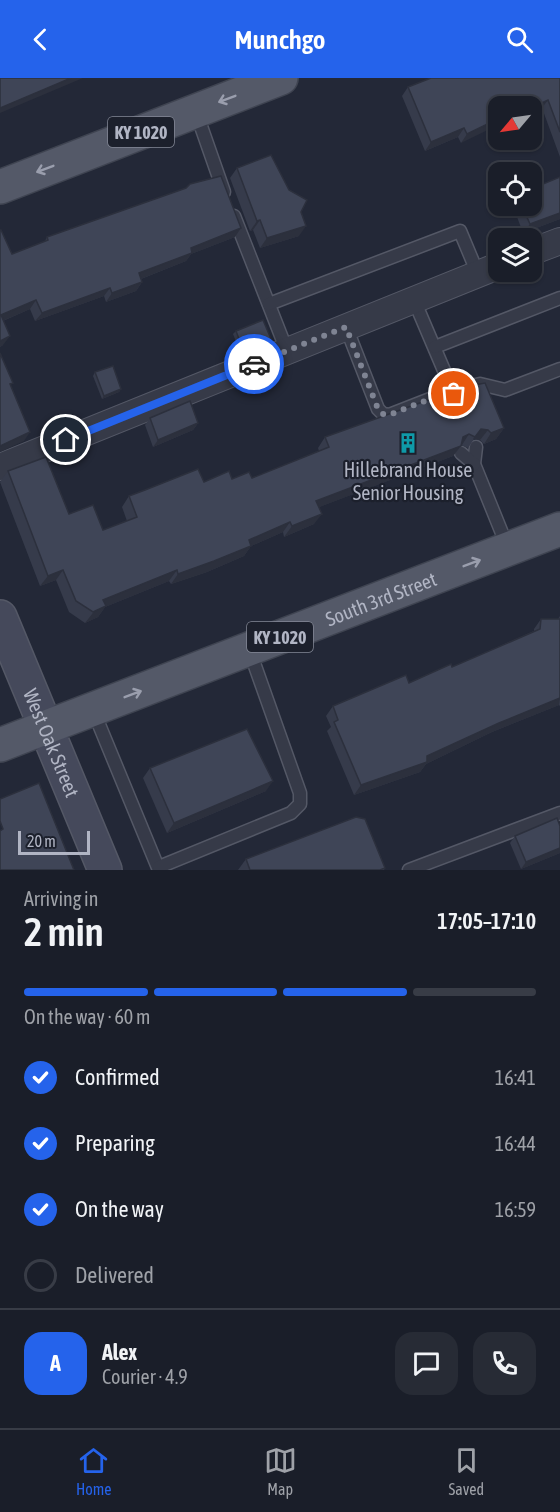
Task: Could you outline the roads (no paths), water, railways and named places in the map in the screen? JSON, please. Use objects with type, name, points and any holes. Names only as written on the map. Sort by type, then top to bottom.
[{"type":"main road","name":"KY 1020","points":[[0,187],[281,78]]},
{"type":"main road","name":"South 3rd Street","points":[[0,745],[560,529]]},
{"type":"main road","name":"West Oak Street","points":[[0,617],[105,870]]},
{"type":"street","points":[[542,248],[560,241]]},
{"type":"street","points":[[0,467],[488,270]]},
{"type":"lane","points":[[195,111],[287,351]]},
{"type":"lane","points":[[269,304],[460,231],[488,270]]},
{"type":"lane","points":[[435,347],[560,298]]},
{"type":"lane","points":[[414,300],[454,392]]},
{"type":"lane","points":[[346,327],[378,409],[383,414],[389,415],[480,384],[505,390],[560,369]]},
{"type":"lane","points":[[474,464],[476,447]]},
{"type":"lane","points":[[461,453],[474,464],[508,549]]},
{"type":"lane","points":[[93,709],[159,869],[291,813],[300,804],[300,793],[249,649]]},
{"type":"lane","points":[[409,870],[560,813]]},
{"type":"place","name":"Hillebrand House Senior Housing","points":[[408,443]]}]
